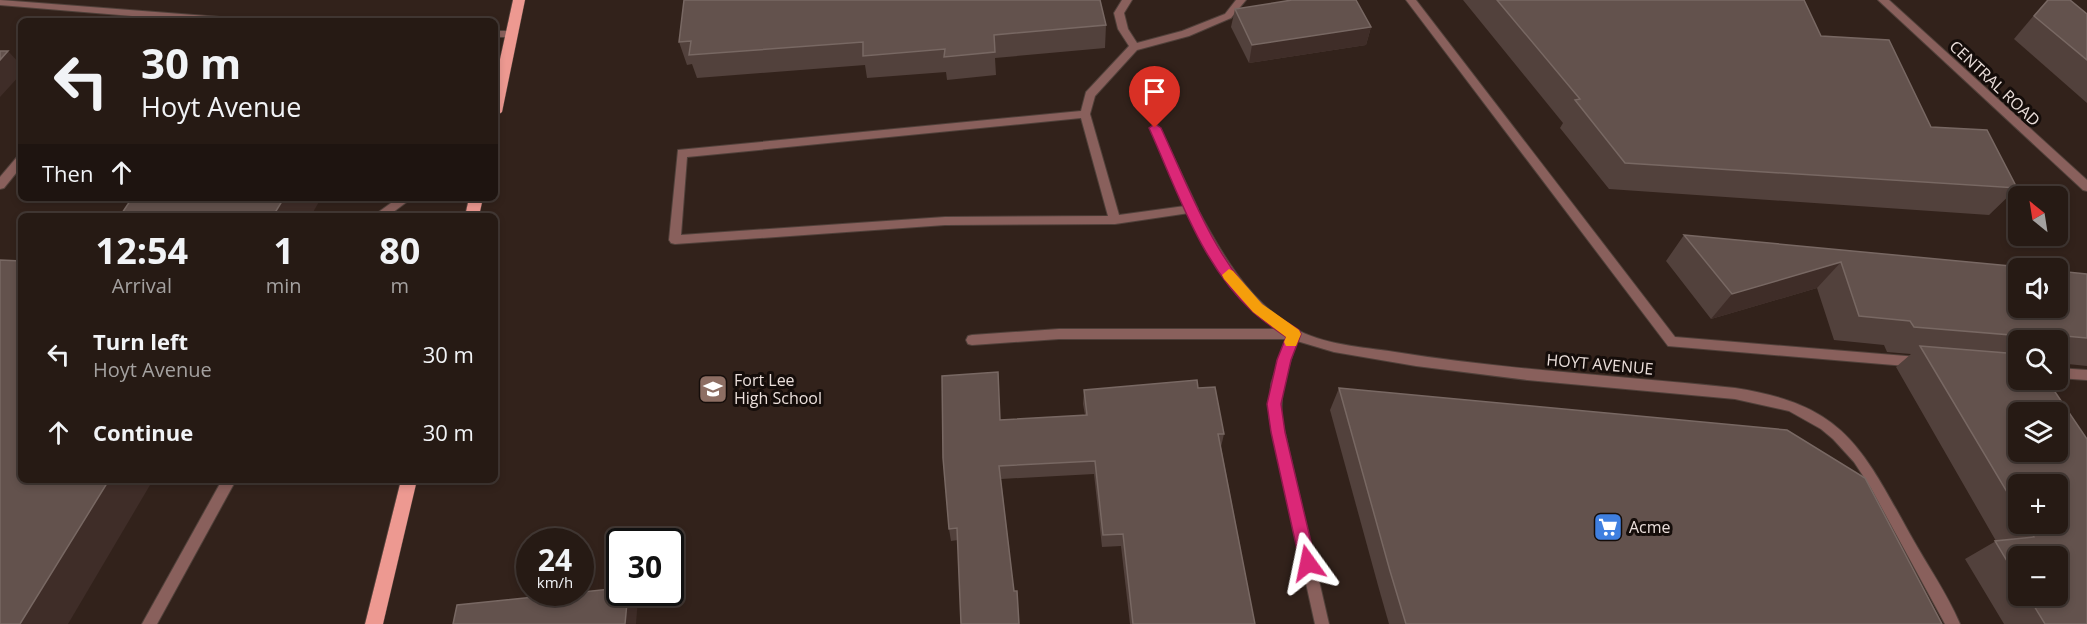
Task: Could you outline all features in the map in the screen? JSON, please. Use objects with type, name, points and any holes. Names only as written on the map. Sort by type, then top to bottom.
[{"type":"main road","points":[[498,98],[519,0]]},
{"type":"main road","points":[[374,624],[408,483]]},
{"type":"street","points":[[1127,0],[1119,13],[1123,29],[1134,47]]},
{"type":"street","points":[[1115,220],[1085,114],[1090,95],[1134,47],[1185,34],[1228,16],[1241,0]]},
{"type":"street","points":[[1411,0],[1672,342],[1926,362]]},
{"type":"street","name":"CENTRAL ROAD","points":[[1883,0],[2087,187]]},
{"type":"street","points":[[0,2],[140,18]]},
{"type":"street","points":[[498,34],[512,34]]},
{"type":"street","points":[[1085,114],[682,153],[675,240],[945,220],[1115,220],[1192,209]]},
{"type":"street","name":"HOYT AVENUE","points":[[1155,128],[1216,256],[1257,308],[1294,334],[1349,349],[1428,363],[1737,393],[1779,403],[1806,413],[1826,425],[1842,439],[1863,465],[1953,624]]},
{"type":"street","points":[[0,185],[18,164]]},
{"type":"street","points":[[384,213],[402,201]]},
{"type":"street","points":[[972,340],[1059,334],[1294,334],[1276,386],[1275,416],[1322,624]]},
{"type":"street","points":[[2068,374],[2087,375]]},
{"type":"street","points":[[149,624],[227,483]]},
{"type":"building","points":[[684,0],[1100,0],[1106,25],[994,35],[995,52],[944,57],[945,49],[863,56],[863,42],[689,55],[691,41],[679,42]]},
{"type":"building","points":[[1292,0],[1356,0],[1371,27],[1252,45],[1235,9]]},
{"type":"building","points":[[1497,0],[1804,0],[1821,36],[1889,40],[1931,127],[1987,130],[2016,186],[2008,187],[1625,163],[1575,100],[1580,99]]},
{"type":"building","points":[[2048,0],[2070,0],[2087,14],[2087,60],[2034,16]]},
{"type":"building","points":[[0,51],[8,51],[0,60]]},
{"type":"building","points":[[130,201],[282,201],[275,213],[122,213]]},
{"type":"building","points":[[1684,235],[2008,266],[2008,318],[2068,318],[2068,272],[2087,274],[2087,338],[2068,336],[2068,330],[2008,330],[2008,335],[1914,327],[1910,321],[1859,316],[1841,262],[1732,294]]},
{"type":"building","points":[[0,260],[18,261],[18,483],[107,483],[20,624],[0,624]]},
{"type":"building","points":[[1920,346],[2008,353],[2008,390],[2054,390],[2062,402],[2008,402],[2008,462],[2068,462],[2068,411],[2087,439],[2087,624],[2045,624],[2034,606],[2068,606],[2068,546],[2008,546],[2008,563],[1995,541],[2034,537],[2032,534],[2068,534],[2068,474],[2008,474],[2008,494]]},
{"type":"building","points":[[998,372],[1000,420],[1087,415],[1084,390],[1197,380],[1198,388],[1215,387],[1224,434],[1218,434],[1255,624],[1133,624],[1123,534],[1103,535],[1095,461],[999,466],[1014,591],[1017,591],[1019,624],[961,624],[957,528],[949,529],[943,458],[942,376]]},
{"type":"building","name":"Acme","points":[[1339,388],[1787,430],[1865,478],[1942,624],[1406,624]]},
{"type":"building","points":[[606,589],[606,606],[627,606],[625,624],[453,624],[457,605],[516,599],[516,606],[594,606],[594,591]]},
{"type":"slow traffic","points":[[1229,275],[1257,308],[1294,334],[1291,342]]},
{"type":"place","name":"Fort Lee High School","points":[[713,389]]},
{"type":"place","name":"Acme","points":[[1608,527]]},
{"type":"route","points":[[1155,128],[1207,240],[1227,273],[1257,308],[1294,334],[1276,386],[1274,404],[1278,432],[1308,563]]}]
